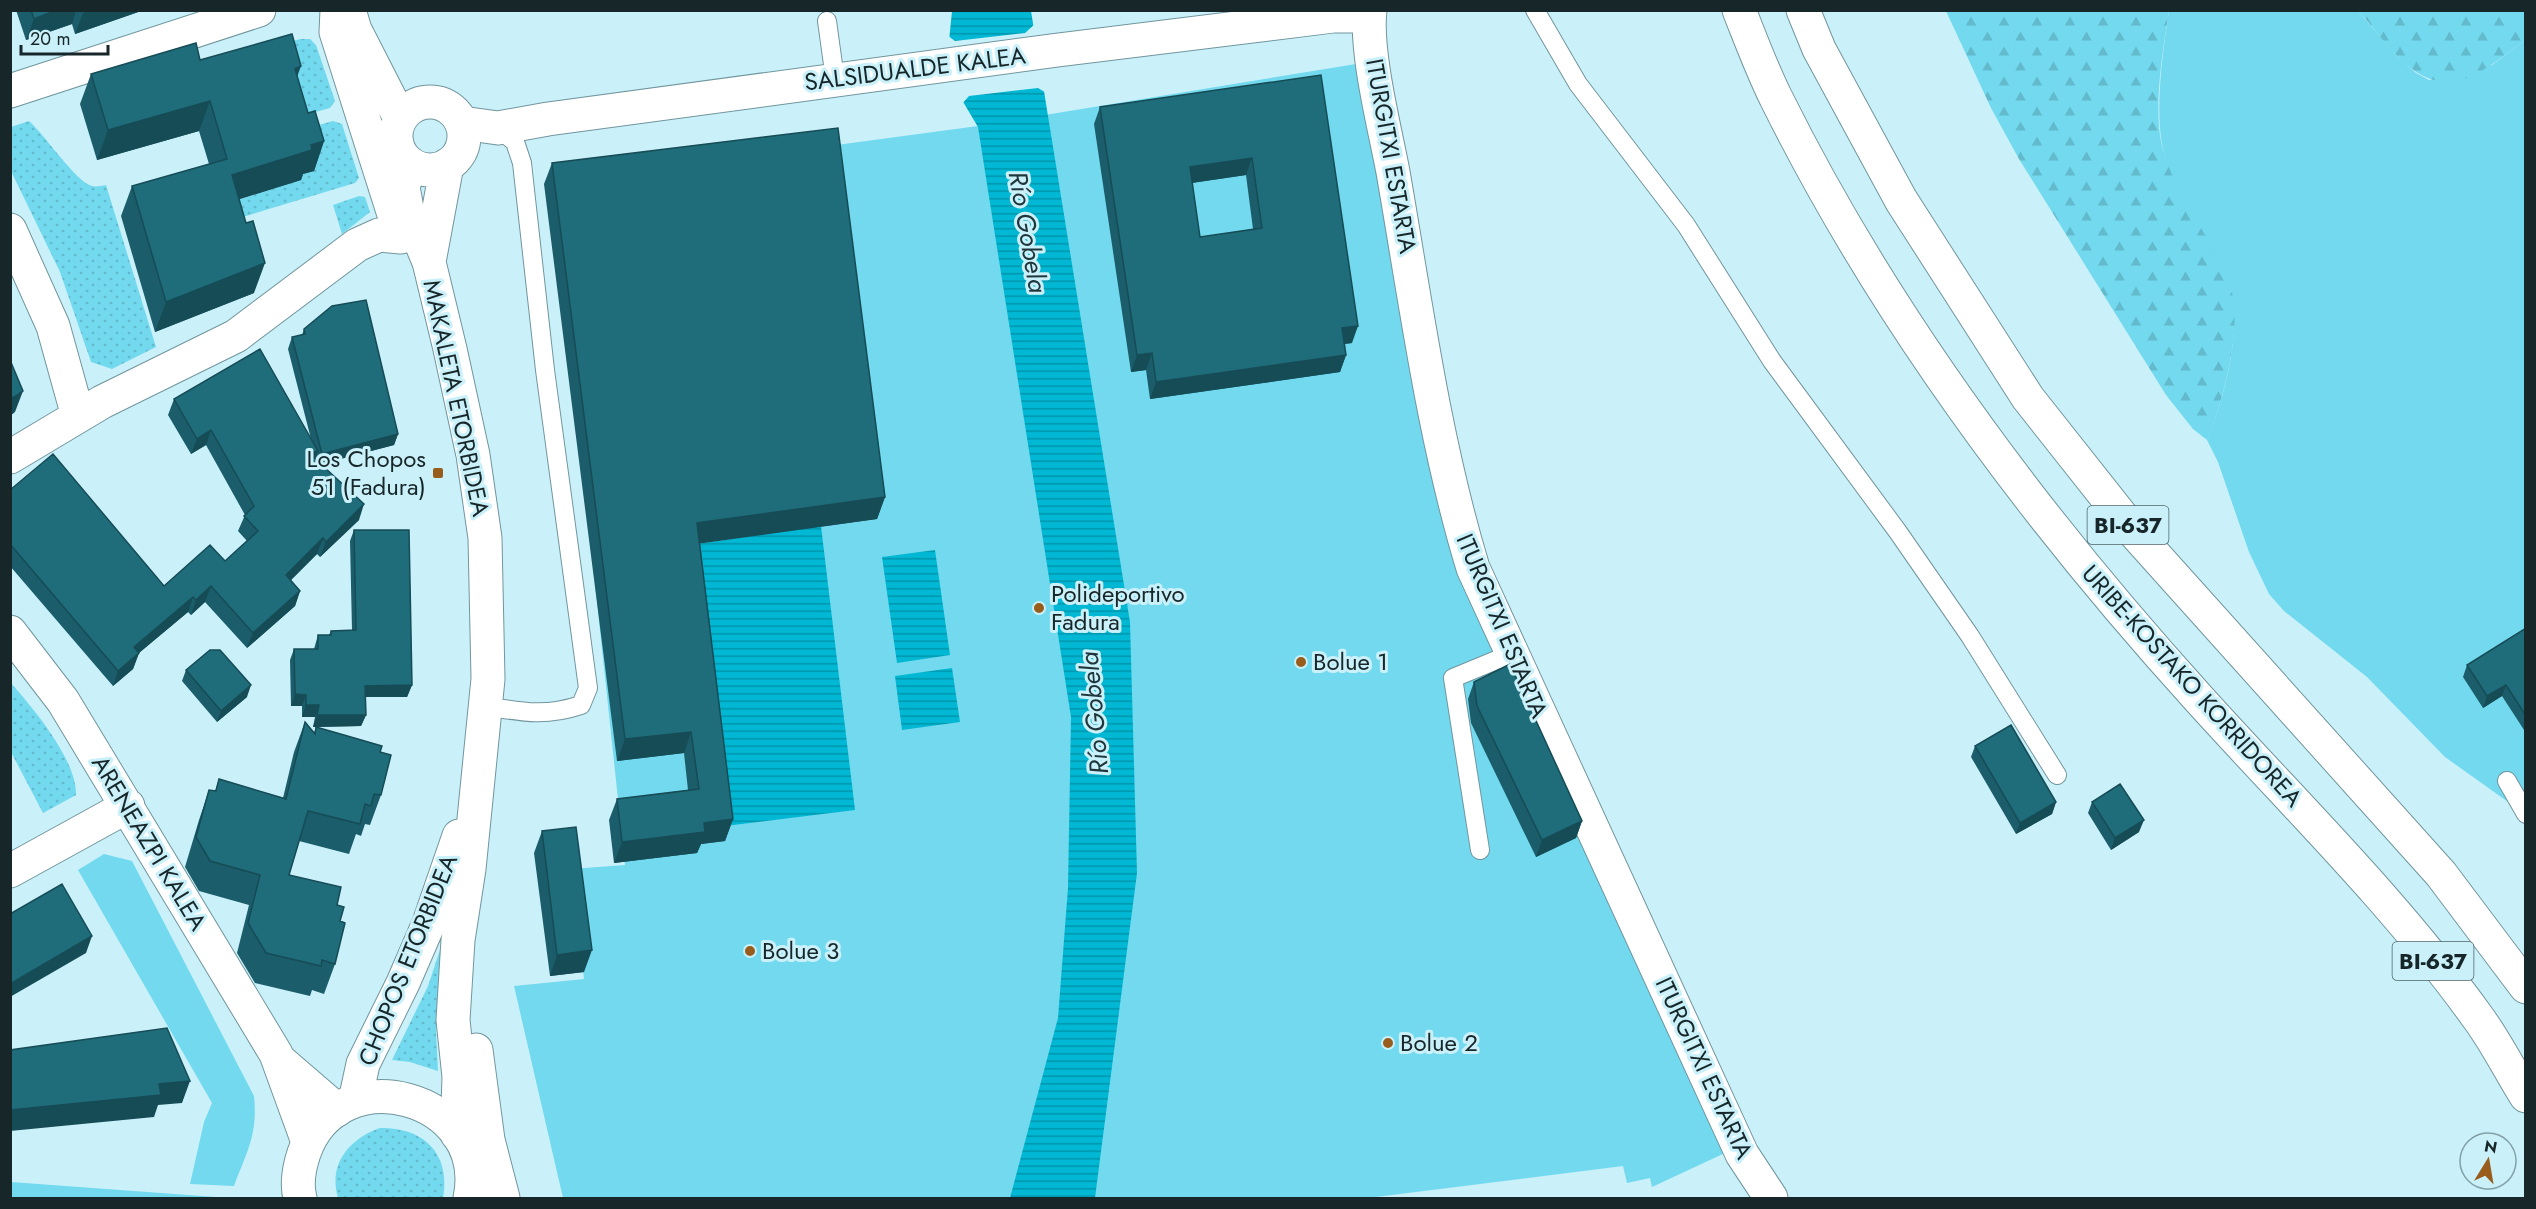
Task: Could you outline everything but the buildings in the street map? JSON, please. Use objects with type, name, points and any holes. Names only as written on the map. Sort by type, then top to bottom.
[{"type":"main road","points":[[10,91],[259,10]]},
{"type":"main road","points":[[337,10],[336,32],[401,237],[414,270],[430,272],[447,165],[460,151],[464,142],[462,123],[448,107],[428,101],[380,75]]},
{"type":"main road","points":[[349,10],[355,30],[400,118]]},
{"type":"main road","name":"URIBE-KOSTAKO KORRIDOREA","points":[[1740,10],[1774,96],[1837,213],[1906,325],[1983,436],[2093,577],[2200,700],[2389,905],[2478,1016],[2526,1096]]},
{"type":"main road","name":"BI-637","points":[[1803,10],[1820,49],[1901,200],[2028,398],[2134,532],[2441,874],[2526,987]]},
{"type":"main road","name":"SALSIDUALDE KALEA","points":[[462,123],[498,128],[1293,16],[1370,13]]},
{"type":"main road","name":"ITURGITXI ESTARTA","points":[[1370,13],[1379,91],[1455,510],[1473,568],[1742,1154],[1771,1198]]},
{"type":"main road","points":[[428,101],[417,103],[400,118],[395,139],[398,150],[410,165],[424,169],[447,165]]},
{"type":"main road","name":"MAKALETA ETORBIDEA","points":[[410,165],[403,187],[407,209],[430,272],[450,349],[470,443],[485,538],[488,678],[458,940],[453,1020],[459,1077],[457,1134]]},
{"type":"main road","points":[[10,230],[53,326],[78,416]]},
{"type":"main road","points":[[10,457],[78,416],[236,336],[357,245],[379,235],[401,237]]},
{"type":"main road","name":"ARENEAZPI KALEA","points":[[10,632],[63,701],[279,1060],[308,1142]]},
{"type":"main road","name":"MAKALETA ETORBIDEA","points":[[477,786],[487,844],[474,935],[473,996],[477,1069],[488,1140],[503,1198]]},
{"type":"main road","name":"CHOPOS ETORBIDEA","points":[[346,1105],[429,923],[477,786]]},
{"type":"main road","points":[[10,871],[128,806]]},
{"type":"main road","name":"ARENEAZPI KALEA","points":[[279,1060],[346,1105]]},
{"type":"main road","points":[[300,1198],[299,1166],[308,1142],[322,1122],[346,1105],[377,1096],[400,1097],[422,1104],[442,1117],[457,1134],[469,1159],[473,1194]]},
{"type":"lane","points":[[1535,10],[1578,84],[1686,225],[1772,361],[1899,532],[1963,626],[2057,776]]},
{"type":"lane","points":[[827,21],[835,79]]},
{"type":"lane","points":[[486,706],[519,712],[556,713],[581,705],[588,688],[545,370],[522,163],[515,142],[498,128]]},
{"type":"lane","points":[[1480,850],[1453,678],[1511,654]]},
{"type":"lane","points":[[2507,781],[2526,814]]},
{"type":"green space","points":[[1946,11],[2169,11],[2158,115],[2162,146],[2184,199],[2222,267],[2234,302],[2235,321],[2230,363],[2207,440],[2193,429],[2166,395],[2019,159],[1991,108]]},
{"type":"green space","points":[[2169,11],[2358,11],[2397,56],[2416,73],[2429,80],[2492,65],[2525,40],[2525,814],[2445,757],[2367,677],[2284,611],[2269,594],[2249,552],[2218,462],[2207,440],[2220,404],[2233,344],[2234,324],[2230,286],[2181,198],[2166,161],[2162,144],[2159,112],[2162,60]]},
{"type":"green space","points":[[2358,11],[2525,11],[2525,40],[2478,73],[2447,82],[2431,79],[2415,71],[2397,56]]},
{"type":"green space","points":[[300,39],[310,39],[316,45],[335,101],[330,108],[290,119],[185,73]]},
{"type":"green space","name":"Polideportivo Fadura","points":[[1362,63],[1447,516],[1504,681],[1579,836],[1725,1153],[1652,1187],[1650,1178],[1627,1183],[1623,1166],[1368,1198],[563,1198],[514,986],[584,979],[571,869],[625,865],[592,555],[545,184],[978,126]]},
{"type":"green space","points":[[29,121],[85,183],[93,186],[106,185],[156,347],[112,369],[91,362],[60,272],[11,171],[11,127]]},
{"type":"green space","points":[[333,121],[342,124],[359,178],[355,183],[226,222],[221,205],[300,180],[300,175],[313,171],[294,132]]},
{"type":"green space","points":[[359,196],[365,197],[370,212],[342,234],[333,205]]},
{"type":"green space","points":[[10,682],[52,735],[62,751],[74,781],[76,795],[43,813],[11,752]]},
{"type":"green space","points":[[104,854],[132,861],[254,1096],[253,1132],[234,1186],[190,1184],[204,1122],[212,1103],[78,870]]},
{"type":"green space","points":[[445,935],[436,1032],[438,1071],[410,1062],[392,1060],[428,986]]},
{"type":"green space","points":[[380,1128],[410,1132],[431,1146],[443,1168],[443,1198],[338,1198],[336,1174],[344,1154],[359,1139]]},
{"type":"green space","points":[[11,1182],[229,1198],[11,1198]]},
{"type":"water","name":"Río Gobela","points":[[952,11],[1031,11],[1130,622],[1137,873],[1095,1198],[1010,1198],[1058,1018],[1068,888],[1071,717],[978,127],[956,90],[949,41]]},
{"type":"water","points":[[821,526],[855,810],[725,826],[689,545]]},
{"type":"water","points":[[935,550],[950,655],[897,663],[882,557]]},
{"type":"water","points":[[952,668],[960,722],[902,730],[895,676]]},
{"type":"pier","points":[[1036,23],[1048,94],[1038,88],[969,96],[961,105],[953,91],[947,35],[955,41],[1025,33]]},
{"type":"place","name":"Los Chopos 51 (Fadura)","points":[[438,473]]},
{"type":"place","name":"Polideportivo Fadura","points":[[1039,608]]},
{"type":"place","name":"Bolue 1","points":[[1301,662]]},
{"type":"place","name":"Bolue 3","points":[[750,951]]},
{"type":"place","name":"Bolue 2","points":[[1388,1043]]}]
